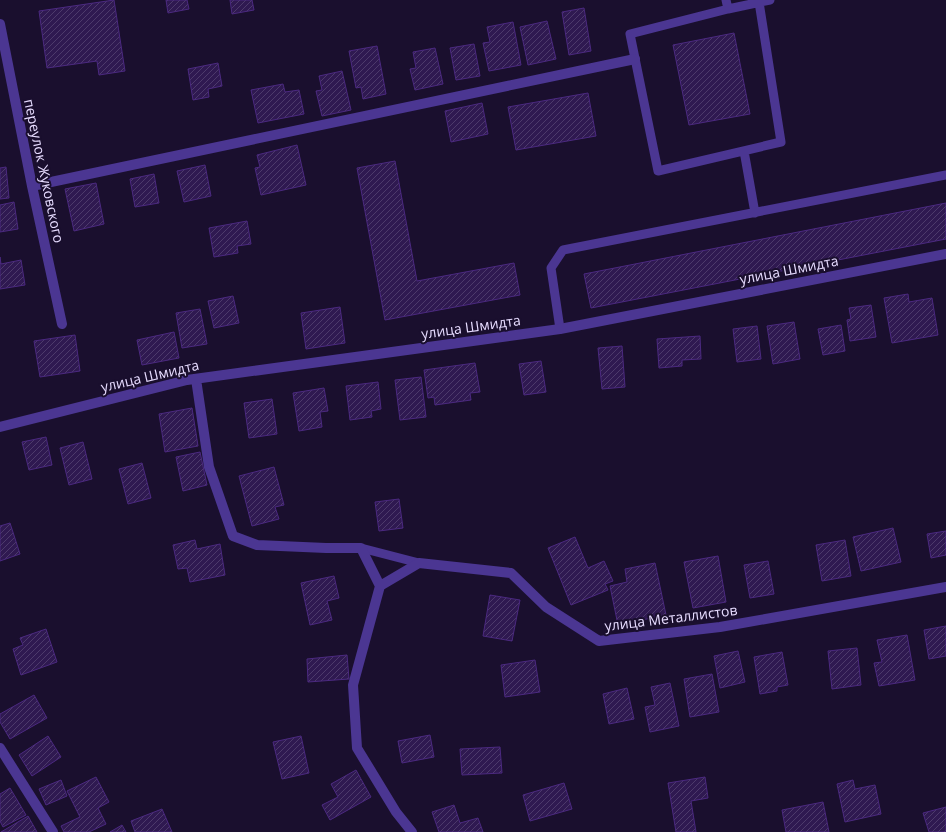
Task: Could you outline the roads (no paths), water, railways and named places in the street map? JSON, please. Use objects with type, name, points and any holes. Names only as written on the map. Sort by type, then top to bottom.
[{"type":"street","name":"переулок Жуковского","points":[[0,24],[32,186],[62,324]]},
{"type":"street","points":[[32,186],[635,59]]},
{"type":"street","name":"улица Шмидта","points":[[0,427],[179,382],[560,329],[946,254]]},
{"type":"street","points":[[196,379],[209,467],[233,536],[257,545],[361,548],[380,586],[353,685],[357,748],[396,812],[412,832]]},
{"type":"street","points":[[380,586],[419,563]]},
{"type":"street","name":"улица Металлистов","points":[[419,563],[511,573],[546,607],[599,641],[720,627],[946,588]]},
{"type":"street","points":[[0,748],[53,832]]},
{"type":"lane","points":[[759,2],[781,142],[658,171],[630,34],[727,4],[770,0]]},
{"type":"lane","points":[[744,151],[755,213]]},
{"type":"lane","points":[[560,329],[551,268],[563,250],[946,175]]},
{"type":"lane","points":[[361,548],[419,563]]}]
